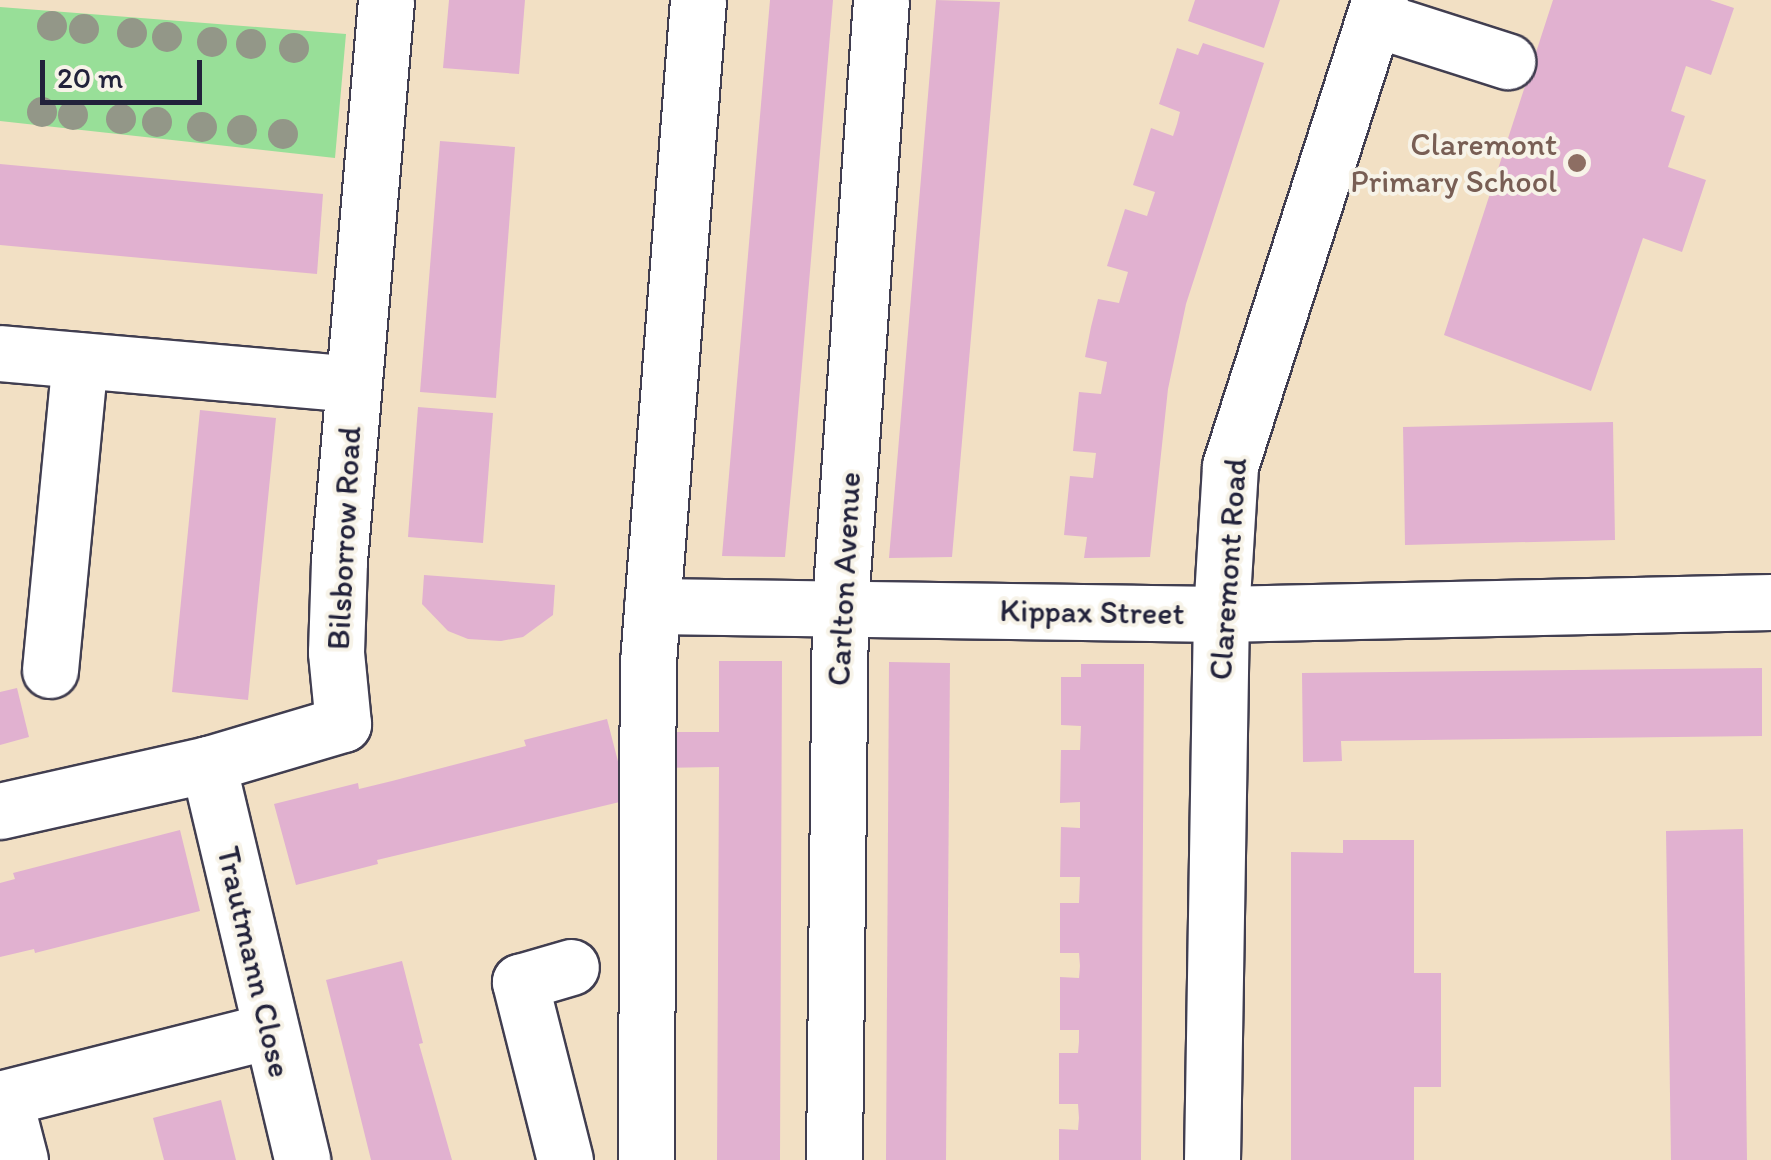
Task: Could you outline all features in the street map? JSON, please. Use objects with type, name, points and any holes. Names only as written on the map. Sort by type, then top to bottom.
[{"type":"street","name":"Bilsborrow Road","points":[[0,811],[208,764],[342,724],[336,652],[353,384],[386,0]]},
{"type":"street","points":[[652,606],[622,553],[665,0]]},
{"type":"street","points":[[646,1160],[648,662],[698,0]]},
{"type":"street","name":"Carlton Avenue","points":[[834,1160],[840,606],[881,0]]},
{"type":"street","points":[[1378,9],[1506,61]]},
{"type":"street","name":"Claremont Road","points":[[1212,1160],[1221,614],[1230,466],[1378,9]]},
{"type":"street","points":[[0,353],[353,384]]},
{"type":"street","points":[[50,670],[80,360]]},
{"type":"street","name":"Kippax Street","points":[[652,606],[1221,614],[1771,602]]},
{"type":"street","name":"Trautmann Close","points":[[208,764],[302,1160]]},
{"type":"street","points":[[566,1160],[520,982],[571,967]]},
{"type":"street","points":[[20,1160],[2,1098],[269,1031]]},
{"type":"green space","points":[[0,7],[346,34],[335,158],[0,121]]},
{"type":"building","points":[[449,0],[525,0],[519,74],[443,68]]},
{"type":"building","points":[[770,0],[833,0],[795,448],[785,557],[722,556]]},
{"type":"building","points":[[936,0],[1000,2],[952,557],[889,558]]},
{"type":"building","points":[[1195,0],[1280,0],[1264,48],[1188,21]]},
{"type":"building","points":[[1553,0],[1710,0],[1734,8],[1711,75],[1686,66],[1671,111],[1685,116],[1668,167],[1706,180],[1682,252],[1643,238],[1591,391],[1444,335]]},
{"type":"building","points":[[1203,43],[1264,63],[1186,304],[1168,389],[1150,557],[1084,558],[1087,537],[1064,535],[1070,476],[1093,478],[1096,453],[1073,451],[1079,392],[1101,394],[1107,362],[1085,357],[1091,327],[1098,299],[1119,303],[1128,272],[1107,266],[1125,209],[1147,216],[1155,192],[1133,185],[1151,128],[1173,136],[1177,124],[1180,112],[1159,104],[1177,48],[1198,55]]},
{"type":"building","points":[[440,141],[515,147],[496,398],[420,392]]},
{"type":"building","points":[[0,164],[323,194],[317,274],[0,245]]},
{"type":"building","points":[[418,407],[493,413],[483,543],[408,537]]},
{"type":"building","points":[[200,410],[276,418],[248,700],[172,692]]},
{"type":"building","points":[[1613,422],[1615,540],[1405,545],[1403,427]]},
{"type":"building","points":[[424,575],[555,585],[553,615],[523,637],[501,641],[468,639],[448,631],[422,604]]},
{"type":"building","points":[[719,661],[782,661],[780,1160],[717,1160],[719,767],[658,768],[658,732],[719,732]]},
{"type":"building","points":[[889,662],[950,663],[946,1160],[886,1160]]},
{"type":"building","points":[[1081,664],[1144,664],[1141,1160],[1059,1160],[1059,1129],[1078,1130],[1079,1118],[1078,1104],[1059,1104],[1059,1053],[1078,1053],[1079,1042],[1079,1030],[1060,1030],[1060,977],[1079,978],[1080,966],[1079,953],[1060,953],[1060,903],[1079,903],[1080,877],[1060,877],[1061,827],[1080,828],[1080,802],[1060,803],[1061,750],[1080,750],[1081,726],[1061,725],[1061,677],[1081,677]]},
{"type":"building","points":[[1762,668],[1762,736],[1341,741],[1342,761],[1303,762],[1302,673]]},
{"type":"building","points":[[17,688],[29,737],[0,745],[0,692]]},
{"type":"building","points":[[607,719],[628,800],[377,860],[378,864],[296,885],[274,804],[358,783],[359,789],[392,781],[526,746],[524,740]]},
{"type":"building","points":[[1743,829],[1747,1160],[1671,1160],[1666,831]]},
{"type":"building","points":[[180,830],[200,911],[35,953],[34,949],[0,957],[0,883],[15,879],[13,873]]},
{"type":"building","points":[[1343,840],[1414,840],[1414,973],[1441,973],[1441,1087],[1414,1087],[1414,1160],[1291,1160],[1291,852],[1343,853]]},
{"type":"building","points":[[402,961],[423,1043],[419,1044],[452,1160],[371,1160],[326,980]]},
{"type":"building","points":[[221,1100],[236,1160],[164,1160],[153,1118]]},
{"type":"place","name":"Claremont Primary School","points":[[1577,163]]}]
